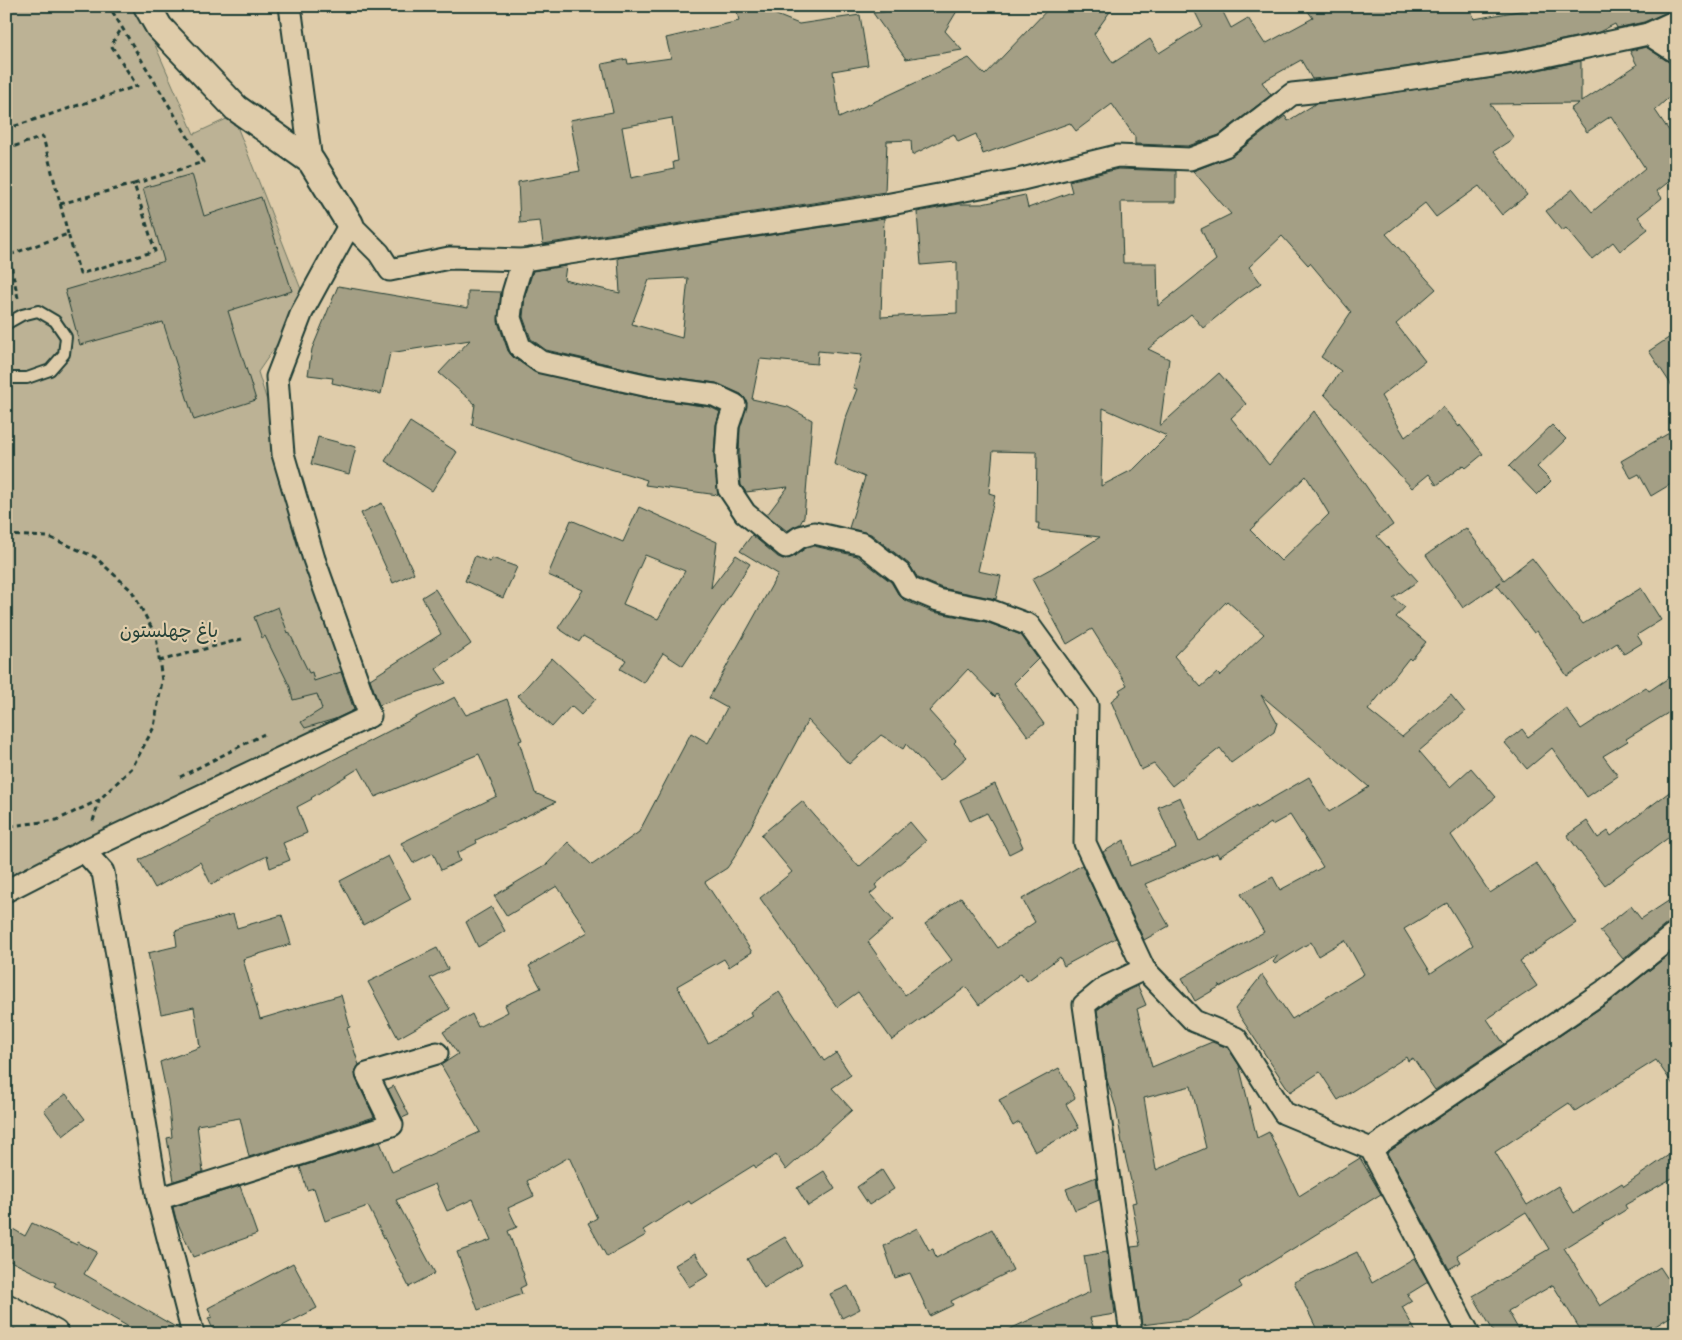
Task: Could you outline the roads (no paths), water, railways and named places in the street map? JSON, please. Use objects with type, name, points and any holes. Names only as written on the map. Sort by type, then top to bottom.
[{"type":"main road","points":[[6,1308],[54,1334]]},
{"type":"street","points":[[147,6],[159,27],[236,108],[311,161],[350,224],[379,252],[390,270],[449,258],[523,260],[880,206],[1018,180],[1117,156],[1190,159],[1225,146],[1292,94],[1340,89],[1512,63],[1648,34],[1676,21]]},
{"type":"street","points":[[290,6],[311,161]]},
{"type":"street","points":[[1648,34],[1676,52]]},
{"type":"street","points":[[6,891],[84,851],[370,716],[314,559],[283,454],[278,377],[302,312],[350,224]]},
{"type":"street","points":[[523,260],[513,293],[510,318],[520,347],[541,362],[649,386],[714,395],[735,406],[728,426],[726,456],[729,489],[745,513],[786,547],[800,538],[814,533],[863,544],[901,574],[909,588],[938,600],[989,610],[1028,625],[1087,705],[1085,843],[1144,969],[1194,1021],[1236,1038],[1284,1113],[1371,1149],[1469,1334]]},
{"type":"street","points":[[84,851],[103,872],[158,1199],[193,1334]]},
{"type":"street","points":[[1371,1149],[1604,991],[1676,933]]},
{"type":"street","points":[[1131,1334],[1084,1005],[1106,987],[1144,969]]},
{"type":"street","points":[[158,1199],[392,1125],[367,1074],[436,1053]]},
{"type":"lane","points":[[6,324],[22,315],[38,312],[55,321],[66,337],[64,354],[50,370],[27,378],[6,378]]},
{"type":"park label","name":"باغ چهلستون","points":[[169,630]]}]
